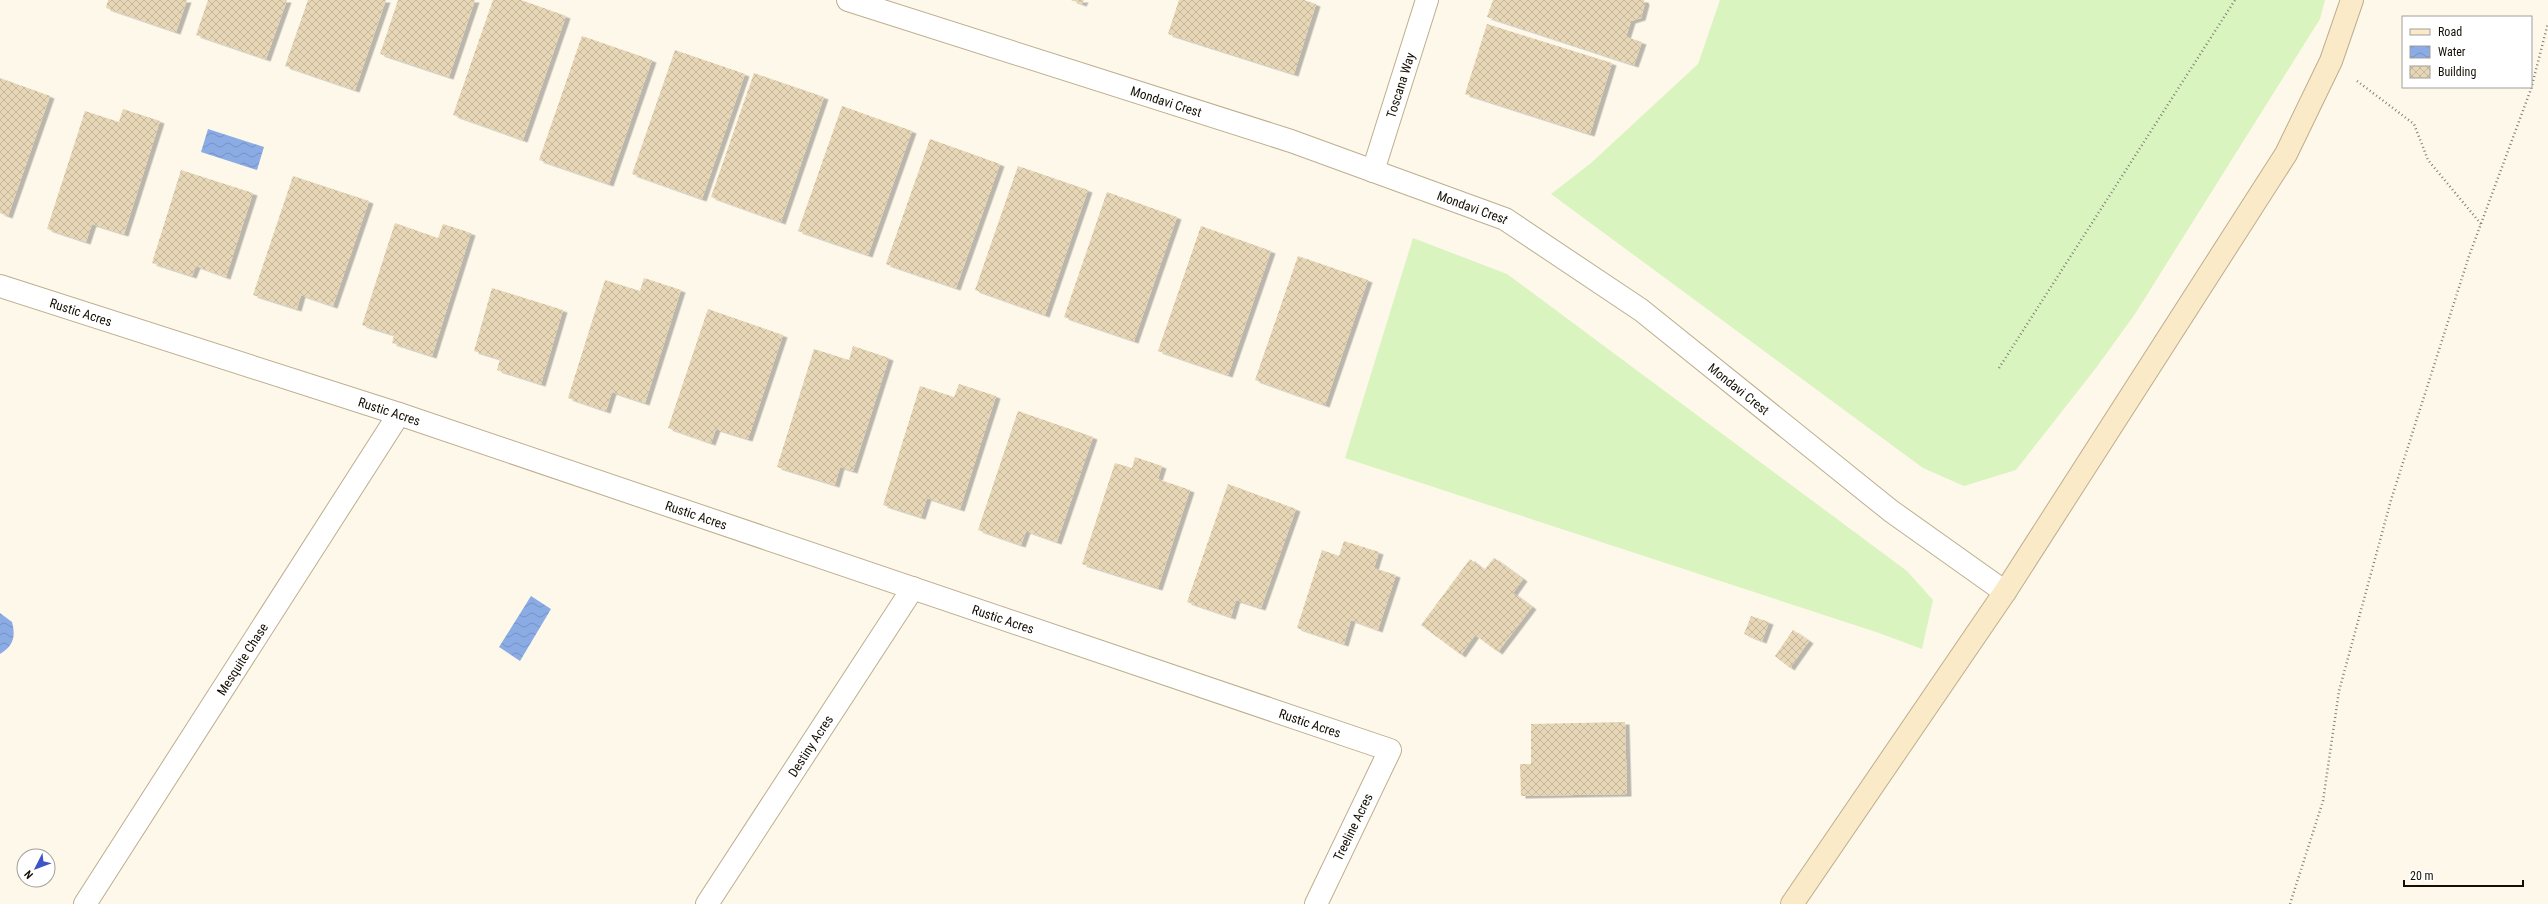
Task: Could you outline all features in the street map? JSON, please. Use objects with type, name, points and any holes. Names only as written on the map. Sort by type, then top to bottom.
[{"type":"main road","points":[[1792,904],[2005,592],[2286,154],[2331,62],[2352,0]]},
{"type":"street","name":"Toscana Way","points":[[1373,170],[1427,0]]},
{"type":"street","name":"Mondavi Crest","points":[[851,1],[1291,140],[1512,223],[1641,310],[1891,511],[2005,592]]},
{"type":"street","name":"Rustic Acres","points":[[0,286],[399,414],[1390,750]]},
{"type":"street","name":"Mesquite Chase","points":[[85,904],[399,414]]},
{"type":"street","name":"Destiny Acres","points":[[707,904],[913,588]]},
{"type":"street","name":"Treeline Acres","points":[[1316,904],[1390,750]]},
{"type":"path","points":[[1999,368],[2235,0]]},
{"type":"path","points":[[2532,85],[2548,22]]},
{"type":"path","points":[[2331,62],[2414,124],[2428,160],[2481,224]]},
{"type":"path","points":[[2290,904],[2323,801],[2339,691],[2391,500],[2481,224],[2531,88]]},
{"type":"green space","points":[[1720,0],[2325,0],[2320,19],[2135,314],[2096,368],[2016,470],[1964,486],[1923,468],[1551,194],[1591,163],[1698,64]]},
{"type":"green space","points":[[1413,238],[1507,274],[1907,571],[1933,600],[1922,649],[1879,633],[1345,458]]},
{"type":"water","points":[[208,129],[264,147],[257,170],[201,152]]},
{"type":"water","points":[[531,596],[551,609],[520,661],[499,647]]},
{"type":"water","points":[[0,613],[12,622],[14,632],[11,644],[0,654]]},
{"type":"building","points":[[108,0],[187,0],[176,32],[106,8]]},
{"type":"building","points":[[208,0],[287,0],[266,59],[196,35]]},
{"type":"building","points":[[308,0],[386,0],[355,90],[285,66]]},
{"type":"building","points":[[398,0],[475,0],[449,77],[380,54]]},
{"type":"building","points":[[493,0],[521,0],[566,16],[523,140],[453,115]]},
{"type":"building","points":[[1071,0],[1084,0],[1082,4]]},
{"type":"building","points":[[1179,0],[1304,0],[1316,4],[1294,74],[1168,34]]},
{"type":"building","points":[[1493,0],[1644,0],[1645,3],[1641,18],[1631,21],[1626,37],[1642,42],[1634,65],[1487,17]]},
{"type":"building","points":[[1487,24],[1612,63],[1590,134],[1465,94]]},
{"type":"building","points":[[582,36],[652,60],[609,184],[539,160]]},
{"type":"building","points":[[675,50],[745,74],[702,199],[632,174]]},
{"type":"building","points":[[754,73],[824,97],[781,222],[711,197]]},
{"type":"building","points":[[0,78],[50,96],[8,216],[0,213]]},
{"type":"building","points":[[842,106],[912,131],[868,255],[798,231]]},
{"type":"building","points":[[123,109],[160,121],[124,234],[92,224],[86,242],[47,229],[85,111],[119,122]]},
{"type":"building","points":[[930,139],[1000,164],[956,288],[886,264]]},
{"type":"building","points":[[1018,166],[1088,190],[1045,315],[975,290]]},
{"type":"building","points":[[181,170],[253,193],[226,277],[196,266],[192,276],[152,263]]},
{"type":"building","points":[[293,176],[369,201],[333,306],[301,295],[297,309],[253,295]]},
{"type":"building","points":[[1107,192],[1177,217],[1134,341],[1064,317]]},
{"type":"building","points":[[395,223],[438,238],[443,224],[471,233],[432,356],[392,343],[394,335],[362,325]]},
{"type":"building","points":[[1201,226],[1271,251],[1228,375],[1158,351]]},
{"type":"building","points":[[1298,256],[1368,280],[1325,405],[1255,380]]},
{"type":"building","points":[[644,278],[681,290],[645,403],[612,392],[606,411],[568,398],[605,280],[640,291]]},
{"type":"building","points":[[492,288],[563,310],[541,384],[497,370],[500,359],[474,351]]},
{"type":"building","points":[[708,309],[783,335],[748,439],[716,429],[711,443],[668,428]]},
{"type":"building","points":[[853,346],[889,358],[853,471],[840,467],[835,485],[777,467],[814,349],[849,360]]},
{"type":"building","points":[[959,384],[996,396],[960,509],[927,498],[921,517],[883,505],[920,386],[954,397]]},
{"type":"building","points":[[1018,411],[1093,437],[1057,542],[1026,531],[1021,545],[978,530]]},
{"type":"building","points":[[1135,457],[1162,466],[1158,479],[1190,490],[1158,588],[1082,564],[1115,463],[1132,468]]},
{"type":"building","points":[[1228,484],[1296,509],[1261,608],[1236,600],[1231,617],[1187,602]]},
{"type":"building","points":[[1344,541],[1379,552],[1374,568],[1396,575],[1378,630],[1351,620],[1344,644],[1297,628],[1322,550],[1339,556]]},
{"type":"building","points":[[1494,558],[1523,579],[1513,593],[1532,607],[1498,652],[1475,635],[1461,655],[1421,625],[1470,559],[1484,570]]},
{"type":"building","points":[[1751,616],[1769,622],[1762,641],[1744,634]]},
{"type":"building","points":[[1793,630],[1809,641],[1790,668],[1775,656]]},
{"type":"building","points":[[1625,722],[1627,794],[1521,796],[1520,764],[1531,764],[1531,724]]}]
